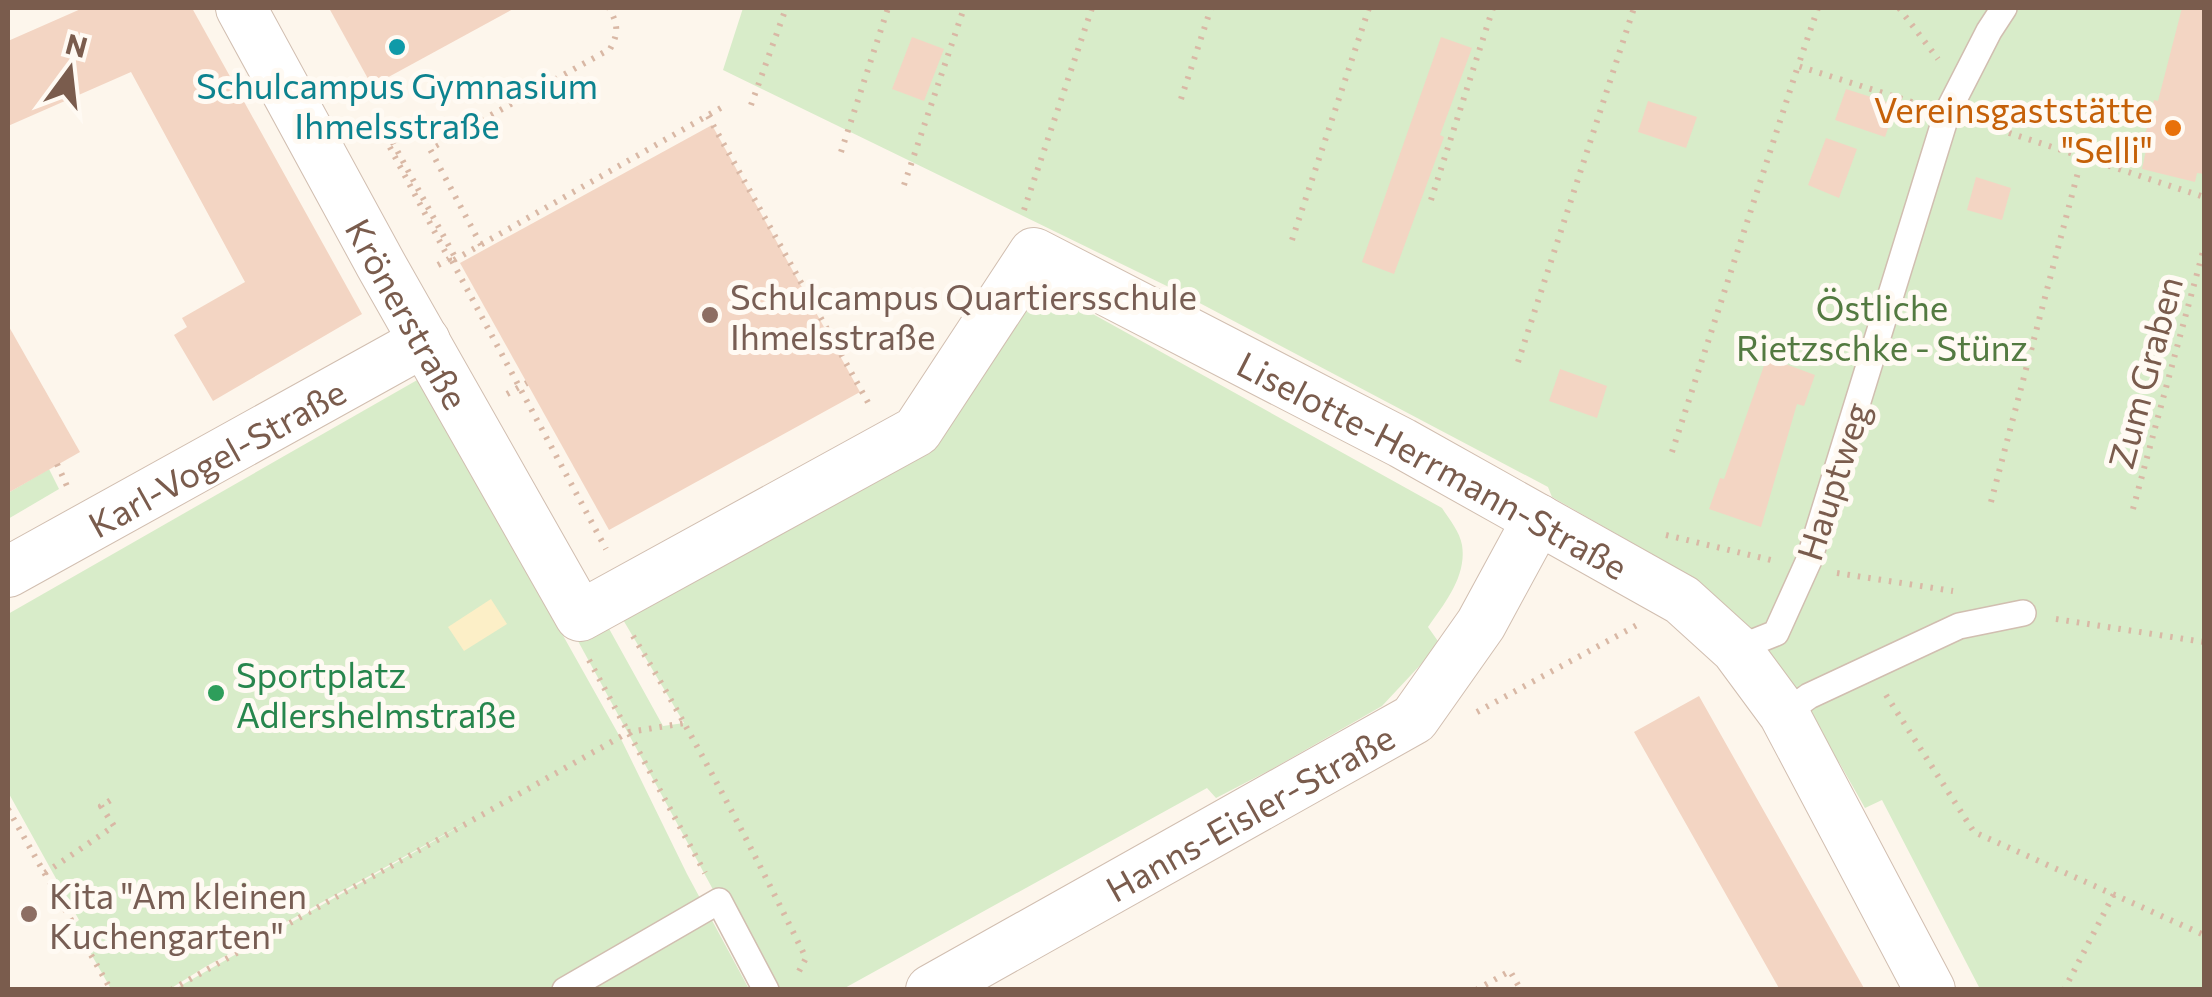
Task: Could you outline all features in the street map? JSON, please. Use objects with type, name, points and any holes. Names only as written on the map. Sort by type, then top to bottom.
[{"type":"street","name":"Krönerstraße","points":[[240,8],[583,636]]},
{"type":"street","name":"Liselotte-Herrmann-Straße","points":[[583,636],[917,430],[1034,253],[1402,443],[1682,600],[1736,649],[1784,714],[1930,990]]},
{"type":"street","name":"Karl-Vogel-Straße","points":[[8,572],[425,341]]},
{"type":"street","name":"Hanns-Eisler-Straße","points":[[931,990],[1414,718],[1481,624],[1538,519]]},
{"type":"lane","name":"Hauptweg","points":[[1736,649],[1776,633],[1805,568],[1947,113],[2004,8]]},
{"type":"lane","points":[[1784,714],[1809,696],[1959,626],[2023,614]]},
{"type":"lane","points":[[565,990],[720,900],[766,990]]},
{"type":"path","points":[[481,245],[430,149],[610,49],[618,36],[609,8]]},
{"type":"path","points":[[751,105],[786,8]]},
{"type":"path","points":[[841,152],[888,8]]},
{"type":"path","points":[[904,185],[964,8]]},
{"type":"path","points":[[1022,216],[1092,8]]},
{"type":"path","points":[[1181,99],[1212,8]]},
{"type":"path","points":[[1292,240],[1369,8]]},
{"type":"path","points":[[1431,200],[1493,8]]},
{"type":"path","points":[[1518,362],[1634,8]]},
{"type":"path","points":[[1900,8],[1960,88]]},
{"type":"path","points":[[1672,452],[1798,66]]},
{"type":"path","points":[[606,549],[523,385],[454,260],[380,118],[376,121],[449,259],[439,266],[454,260],[481,245],[726,105]]},
{"type":"path","points":[[2142,114],[2154,117]]},
{"type":"path","points":[[708,116],[870,406]]},
{"type":"path","points":[[1991,502],[2082,157],[2204,197]]},
{"type":"path","name":"Zum Graben","points":[[2132,509],[2204,248]]},
{"type":"path","points":[[508,394],[523,385]]},
{"type":"path","points":[[57,464],[68,486]]},
{"type":"path","points":[[1805,568],[1985,596],[2023,614],[2204,642]]},
{"type":"path","points":[[1460,720],[1653,616]]},
{"type":"path","points":[[630,631],[685,723],[806,958],[788,989]]},
{"type":"path","points":[[583,636],[629,732],[720,900]]},
{"type":"path","points":[[1868,668],[1974,832],[2204,934]]},
{"type":"path","points":[[171,990],[629,732],[685,723]]},
{"type":"path","points":[[44,873],[114,826],[102,806],[116,797]]},
{"type":"path","points":[[8,808],[111,990]]},
{"type":"path","points":[[2064,990],[2114,894]]},
{"type":"path","points":[[2194,930],[2204,922]]},
{"type":"path","points":[[1476,990],[1510,971],[1521,990]]},
{"type":"green space","name":"Östliche Rietzschke - Stünz","points":[[743,8],[2204,8],[2204,989],[1980,989],[1882,800],[1865,808],[1840,764],[1743,631],[1685,577],[1552,497],[1548,487],[1175,290],[723,70]]},
{"type":"green space","points":[[1037,283],[1442,508],[1459,535],[1463,556],[1453,589],[1428,627],[1440,644],[1382,706],[1216,798],[1207,788],[843,989],[767,989],[578,641],[607,625],[663,726],[684,723],[622,618],[935,448]]},
{"type":"green space","points":[[419,379],[620,737],[749,989],[175,989],[476,817],[170,989],[111,989],[74,924],[79,920],[8,792],[8,614]]},
{"type":"green space","points":[[49,469],[59,489],[8,519],[8,493]]},
{"type":"sand","points":[[491,599],[507,624],[464,651],[448,627]]},
{"type":"building","points":[[83,8],[192,8],[362,314],[213,401],[174,335],[187,327],[182,318],[245,282],[131,72],[8,126],[8,41]]},
{"type":"building","name":"Schulcampus Gymnasium Ihmelsstraße","points":[[329,8],[515,8],[372,86]]},
{"type":"building","points":[[2182,8],[2204,8],[2204,174],[2197,173],[2195,182],[2142,169],[2149,136],[2145,135]]},
{"type":"building","points":[[912,37],[944,49],[924,101],[892,89]]},
{"type":"building","points":[[1441,37],[1472,48],[1394,274],[1362,262]]},
{"type":"building","points":[[1846,89],[1896,105],[1885,137],[1835,120]]},
{"type":"building","points":[[1648,101],[1697,117],[1686,148],[1638,132]]},
{"type":"building","points":[[712,125],[860,392],[609,530],[460,263]]},
{"type":"building","points":[[1826,138],[1857,149],[1839,198],[1808,185]]},
{"type":"building","points":[[1976,177],[2011,188],[2002,220],[1967,210]]},
{"type":"building","points":[[8,325],[80,452],[8,493]]},
{"type":"building","points":[[1767,357],[1815,375],[1804,406],[1797,404],[1761,527],[1709,509],[1720,478],[1724,479]]},
{"type":"building","points":[[1560,369],[1607,386],[1597,418],[1549,401]]},
{"type":"building","points":[[1699,696],[1865,990],[1780,990],[1634,732]]},
{"type":"place","name":"Schulcampus Gymnasium Ihmelsstraße","points":[[397,47]]},
{"type":"place","name":"Vereinsgaststätte \"Selli\"","points":[[2173,128]]},
{"type":"place","name":"Schulcampus Quartiersschule Ihmelsstraße","points":[[710,315]]},
{"type":"place","name":"Sportplatz Adlershelmstraße","points":[[216,693]]},
{"type":"place","name":"Kita \"Am kleinen Kuchengarten\"","points":[[29,914]]}]
